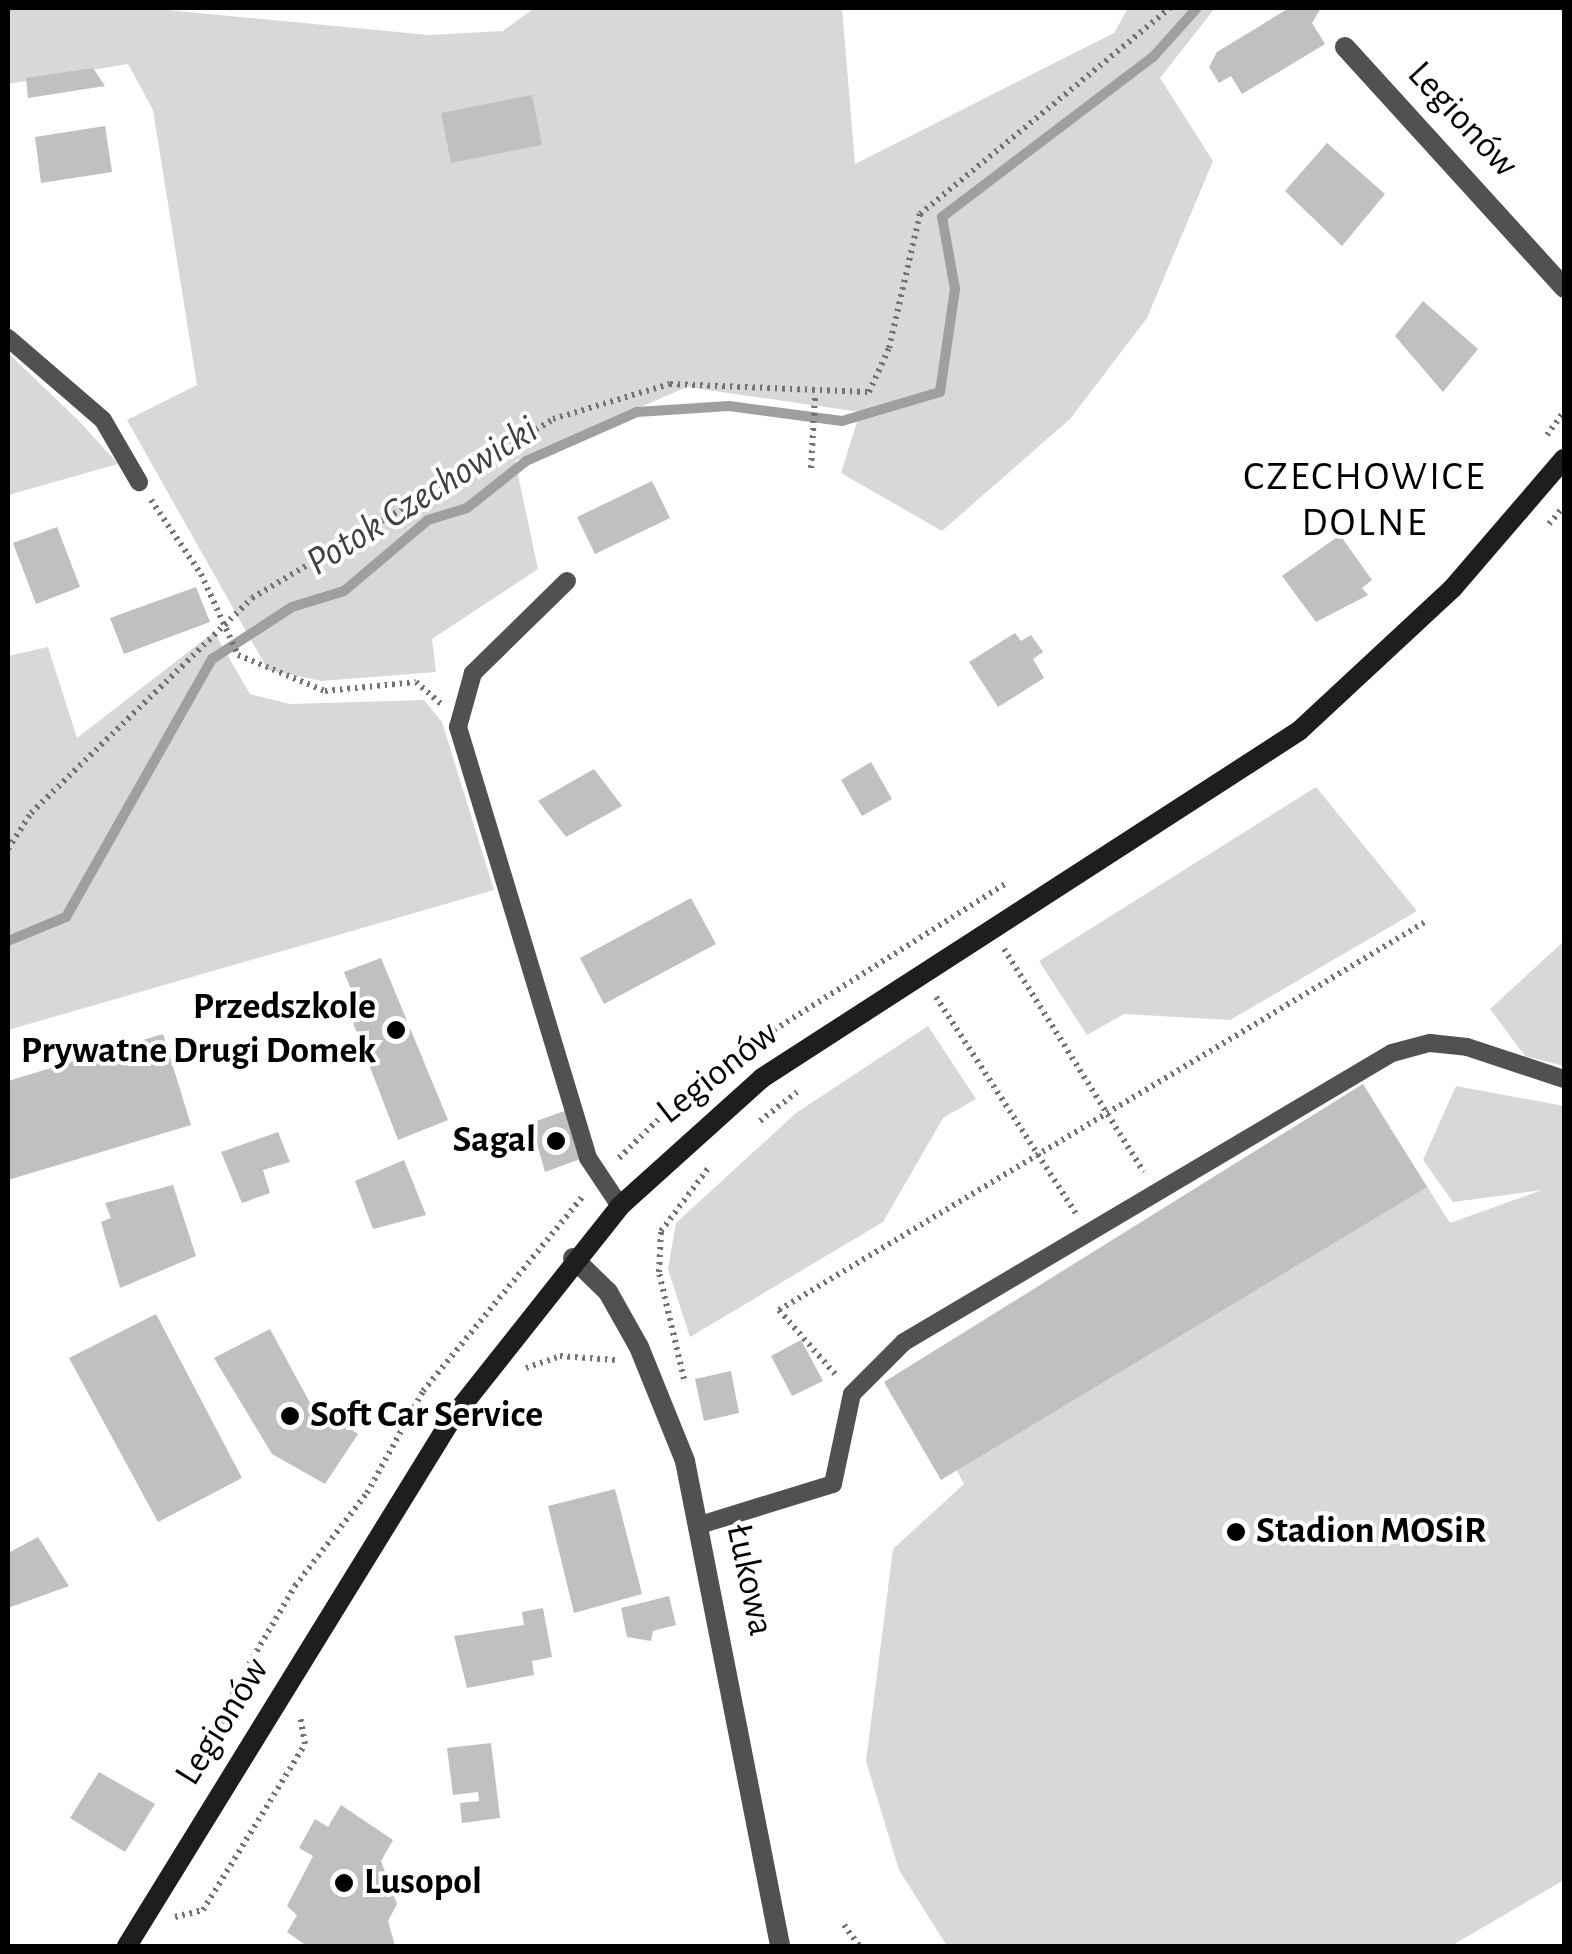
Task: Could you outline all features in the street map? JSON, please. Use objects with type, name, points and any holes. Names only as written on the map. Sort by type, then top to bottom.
[{"type":"street","name":"Legionów","points":[[1345,47],[1564,288]]},
{"type":"street","name":"Legionów","points":[[127,1946],[453,1418],[573,1258],[620,1206],[694,1132],[879,999],[1299,731],[1452,588],[1564,459]]},
{"type":"street","name":"Łukowa","points":[[573,1258],[608,1292],[639,1347],[703,1524],[780,1946]]},
{"type":"lane","points":[[8,338],[103,420],[139,482]]},
{"type":"lane","points":[[567,581],[473,674],[458,718],[588,1158],[620,1206]]},
{"type":"lane","points":[[703,1524],[833,1484],[852,1394],[904,1342],[1392,1053],[1430,1043],[1467,1047],[1564,1079]]},
{"type":"path","points":[[8,849],[31,813],[252,598],[584,404],[708,383],[815,400],[859,396],[876,384],[926,206],[1170,8]]},
{"type":"path","points":[[811,468],[815,400]]},
{"type":"path","points":[[1541,444],[1564,412]]},
{"type":"path","points":[[139,482],[227,626],[238,655],[326,692],[416,682],[458,718]]},
{"type":"path","points":[[712,1164],[675,1103],[736,1054],[1022,874]]},
{"type":"path","points":[[852,1394],[779,1310],[1041,1158],[1426,922]]},
{"type":"path","points":[[1004,948],[1157,1192]]},
{"type":"path","points":[[920,1000],[933,992],[1089,1233]]},
{"type":"path","points":[[753,1127],[810,1082]]},
{"type":"path","points":[[686,1384],[672,1330],[661,1231],[724,1150]]},
{"type":"path","points":[[512,1384],[560,1356],[612,1362],[672,1330]]},
{"type":"path","points":[[164,1932],[170,1918],[203,1910],[305,1744],[299,1708]]},
{"type":"path","points":[[844,1925],[859,1946]]},
{"type":"shaded area","points":[[8,8],[146,8],[429,35],[503,31],[534,8],[842,8],[855,164],[1114,33],[1128,8],[1215,8],[1160,78],[1213,161],[1147,318],[1070,419],[942,531],[841,473],[860,412],[687,387],[515,461],[538,569],[432,639],[436,672],[321,681],[268,670],[127,420],[197,385],[153,110],[128,64],[8,84]]},
{"type":"shaded area","points":[[8,353],[79,421],[118,464],[8,495]]},
{"type":"shaded area","points":[[214,632],[250,694],[290,704],[424,700],[442,722],[494,890],[8,1030],[8,656],[48,647],[77,738]]},
{"type":"shaded area","points":[[1316,787],[1417,911],[1230,1020],[1124,1014],[1087,1035],[1039,961]]},
{"type":"shaded area","points":[[1564,941],[1564,1066],[1525,1056],[1490,1009]]},
{"type":"shaded area","points":[[928,1026],[976,1099],[943,1118],[883,1222],[690,1337],[668,1269],[676,1223],[796,1113]]},
{"type":"shaded area","name":"Stadion MOSiR","points":[[1456,1086],[1564,1106],[1564,1880],[1451,1946],[947,1946],[899,1870],[866,1761],[893,1549],[964,1484],[933,1426],[1399,1142],[1450,1223],[1542,1190],[1453,1202],[1423,1160]]},
{"type":"building","points":[[1289,8],[1321,8],[1312,23],[1325,44],[1242,94],[1231,76],[1219,83],[1209,67],[1217,52]]},
{"type":"building","points":[[93,68],[105,86],[28,98],[26,78]]},
{"type":"building","points":[[532,95],[542,145],[451,163],[441,113]]},
{"type":"building","points":[[105,126],[112,172],[41,183],[35,137]]},
{"type":"building","points":[[1327,143],[1385,194],[1342,246],[1285,191]]},
{"type":"building","points":[[1423,301],[1478,349],[1443,392],[1395,336]]},
{"type":"building","points":[[652,481],[670,518],[595,554],[577,517]]},
{"type":"building","points":[[57,527],[80,587],[36,604],[13,543]]},
{"type":"building","points":[[1340,535],[1372,580],[1362,588],[1368,595],[1316,622],[1282,576]]},
{"type":"building","points":[[196,587],[210,622],[124,654],[110,618]]},
{"type":"building","points":[[1015,633],[1021,641],[1031,635],[1043,652],[1033,659],[1044,678],[998,707],[969,662]]},
{"type":"building","points":[[871,762],[892,799],[862,816],[841,780]]},
{"type":"building","points":[[594,769],[622,806],[566,837],[538,801]]},
{"type":"building","points":[[691,898],[716,944],[604,1004],[580,958]]},
{"type":"building","points":[[381,958],[448,1120],[398,1140],[353,1023],[363,1019],[344,972]]},
{"type":"building","points":[[163,1034],[191,1125],[8,1180],[8,1081]]},
{"type":"building","points":[[1363,1084],[1427,1187],[941,1480],[884,1382]]},
{"type":"building","name":"Sagal","points":[[567,1110],[580,1159],[545,1172],[531,1123]]},
{"type":"building","points":[[278,1132],[290,1162],[263,1170],[270,1193],[242,1203],[221,1152]]},
{"type":"building","points":[[404,1160],[426,1215],[373,1229],[355,1181]]},
{"type":"building","points":[[173,1185],[196,1256],[120,1288],[101,1222],[111,1218],[105,1203]]},
{"type":"building","points":[[156,1314],[242,1478],[158,1522],[69,1358]]},
{"type":"building","name":"Soft Car Service","points":[[270,1329],[310,1403],[358,1434],[325,1484],[272,1454],[214,1358]]},
{"type":"building","points":[[801,1340],[823,1381],[792,1396],[771,1356]]},
{"type":"building","points":[[731,1371],[739,1413],[704,1421],[695,1379]]},
{"type":"building","points":[[615,1489],[642,1594],[574,1613],[548,1506]]},
{"type":"building","points":[[38,1537],[69,1586],[8,1608],[8,1553]]},
{"type":"building","points":[[669,1596],[676,1625],[653,1631],[651,1641],[627,1637],[621,1608]]},
{"type":"building","points":[[543,1608],[552,1657],[532,1661],[534,1675],[467,1688],[454,1636],[524,1625],[522,1612]]},
{"type":"building","points":[[491,1743],[500,1818],[462,1823],[460,1803],[479,1801],[478,1792],[453,1795],[447,1748]]},
{"type":"building","points":[[99,1772],[155,1804],[125,1852],[70,1818]]},
{"type":"building","name":"Lusopol","points":[[341,1805],[393,1840],[381,1861],[397,1904],[388,1921],[395,1946],[307,1946],[287,1932],[297,1915],[287,1906],[313,1856],[299,1848],[315,1819],[328,1827]]},
{"type":"waterway","name":"Potok Czechowicki","points":[[8,941],[66,917],[212,659],[292,607],[344,591],[428,520],[467,508],[526,461],[637,412],[729,406],[842,421],[940,392],[955,289],[942,217],[1153,57],[1197,8]]},
{"type":"place","name":"Przedszkole Prywatne Drugi Domek","points":[[396,1030]]},
{"type":"place","name":"Sagal","points":[[556,1141]]},
{"type":"place","name":"Soft Car Service","points":[[290,1416]]},
{"type":"place","name":"Stadion MOSiR","points":[[1236,1532]]},
{"type":"place","name":"Lusopol","points":[[344,1883]]},
{"type":"district","name":"CZECHOWICE DOLNE","points":[[1365,500]]}]
